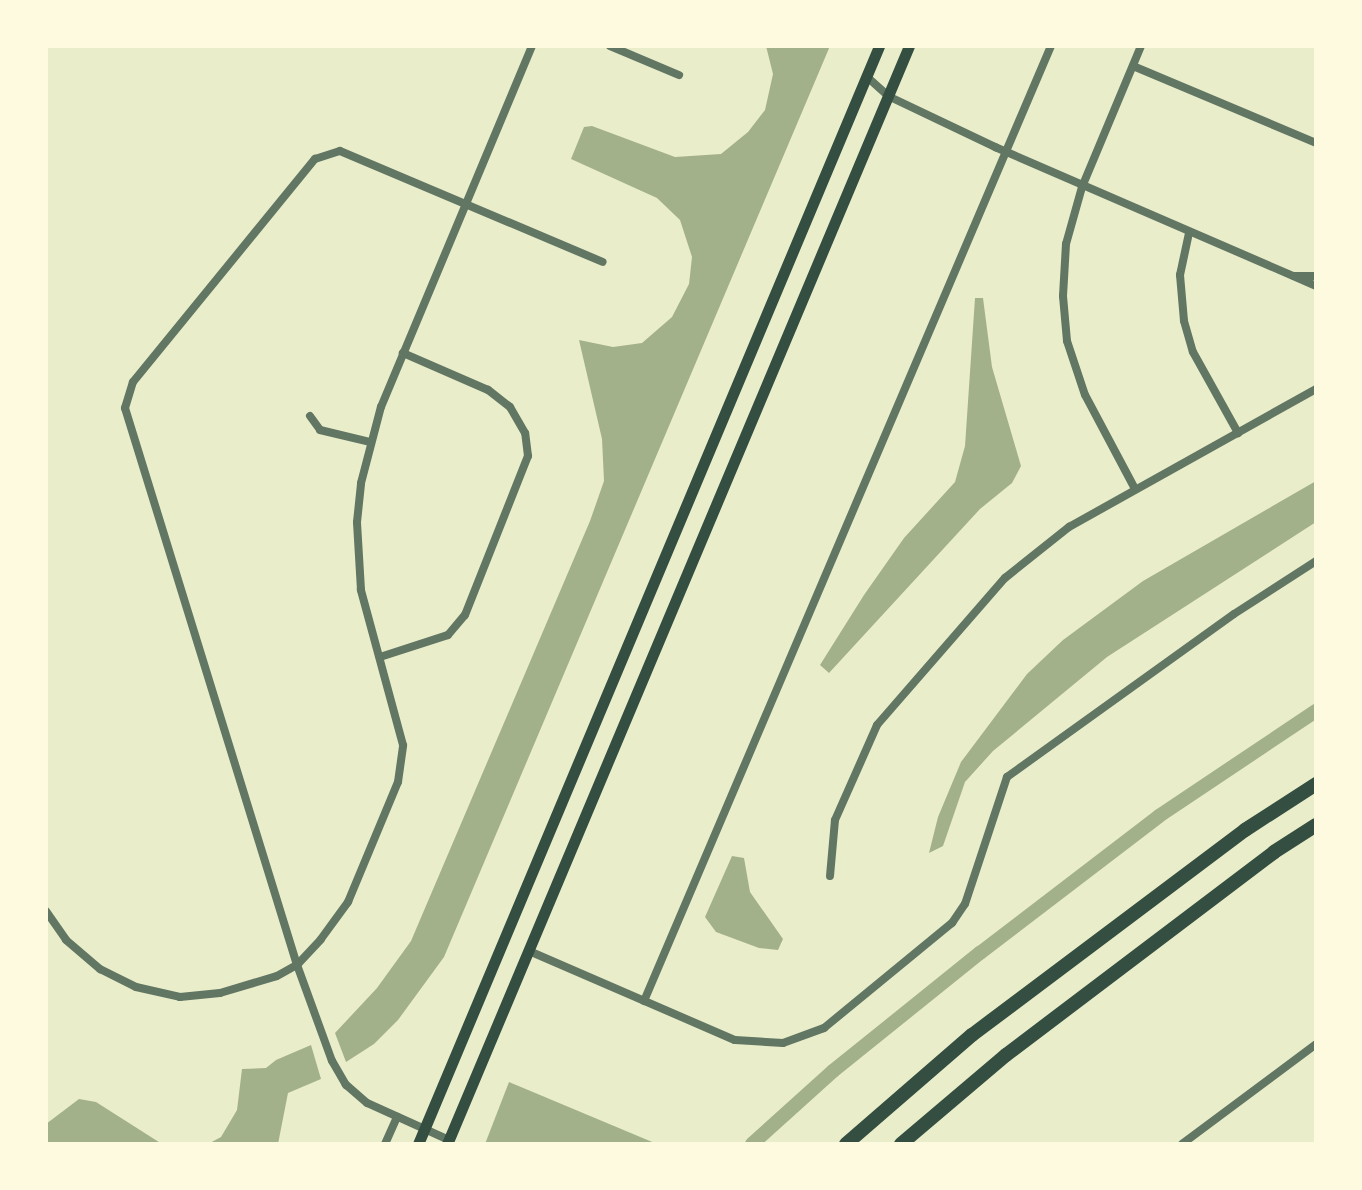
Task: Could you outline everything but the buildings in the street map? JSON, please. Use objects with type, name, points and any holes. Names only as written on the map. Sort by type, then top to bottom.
[{"type":"highway","points":[[846,1144],[972,1035],[1245,830],[1316,784]]},
{"type":"highway","points":[[901,1144],[1006,1055],[1274,852],[1316,825]]},
{"type":"main road","points":[[418,1144],[879,46]]},
{"type":"main road","points":[[448,1142],[909,46]]},
{"type":"street","points":[[46,911],[66,940],[100,969],[136,987],[180,997],[220,993],[277,976],[297,965],[348,902],[398,782],[403,745],[361,590],[357,522],[370,442],[403,353],[532,46]]},
{"type":"street","points":[[610,46],[679,75]]},
{"type":"street","points":[[644,1001],[972,223],[1051,46]]},
{"type":"street","points":[[1134,487],[1085,395],[1067,341],[1063,296],[1066,244],[1082,187],[1141,46]]},
{"type":"street","points":[[1133,66],[1316,143]]},
{"type":"street","points":[[866,76],[888,96],[1082,187],[1316,286]]},
{"type":"street","points":[[448,1142],[425,1128],[367,1103],[346,1085],[332,1061],[297,965],[125,408],[133,382],[315,159],[340,151],[603,262]]},
{"type":"street","points":[[1189,233],[1180,275],[1184,321],[1193,352],[1238,433]]},
{"type":"street","points":[[1293,276],[1316,276]]},
{"type":"street","points":[[380,657],[448,635],[465,615],[528,456],[525,433],[510,407],[488,390],[403,353]]},
{"type":"street","points":[[830,876],[835,820],[877,725],[1005,578],[1069,527],[1134,487],[1316,389]]},
{"type":"street","points":[[310,416],[320,430],[370,442]]},
{"type":"street","points":[[529,951],[726,1037],[756,1044],[783,1043],[824,1028],[952,923],[965,904],[1007,777],[1234,614],[1316,561]]},
{"type":"street","points":[[1182,1144],[1316,1044]]},
{"type":"street","points":[[385,1144],[397,1117]]},
{"type":"shaded area","points":[[766,46],[830,46],[444,957],[398,1020],[374,1044],[346,1062],[335,1033],[377,988],[411,941],[590,521],[604,481],[602,439],[579,340],[613,347],[642,343],[672,317],[689,284],[692,257],[680,220],[657,198],[571,159],[584,127],[592,126],[675,157],[721,154],[748,132],[765,110],[773,74]]},
{"type":"shaded area","points":[[975,298],[983,298],[992,367],[1021,466],[1012,483],[980,509],[829,673],[820,665],[864,595],[904,538],[955,482],[965,446]]},
{"type":"shaded area","points":[[1316,481],[1316,522],[1107,657],[993,751],[965,782],[943,846],[929,853],[938,817],[961,762],[1027,674],[1063,640],[1143,581]]},
{"type":"shaded area","points":[[732,856],[744,858],[750,892],[783,939],[778,950],[759,948],[716,932],[705,917]]},
{"type":"shaded area","points":[[311,1045],[321,1079],[288,1093],[278,1144],[208,1144],[221,1137],[237,1110],[242,1069],[266,1068],[276,1060]]},
{"type":"shaded area","points":[[509,1082],[657,1144],[485,1144]]},
{"type":"shaded area","points":[[79,1099],[96,1102],[162,1144],[46,1144],[46,1124]]},
{"type":"waterway","points":[[752,1144],[833,1071],[980,953],[1159,816],[1316,711]]}]
